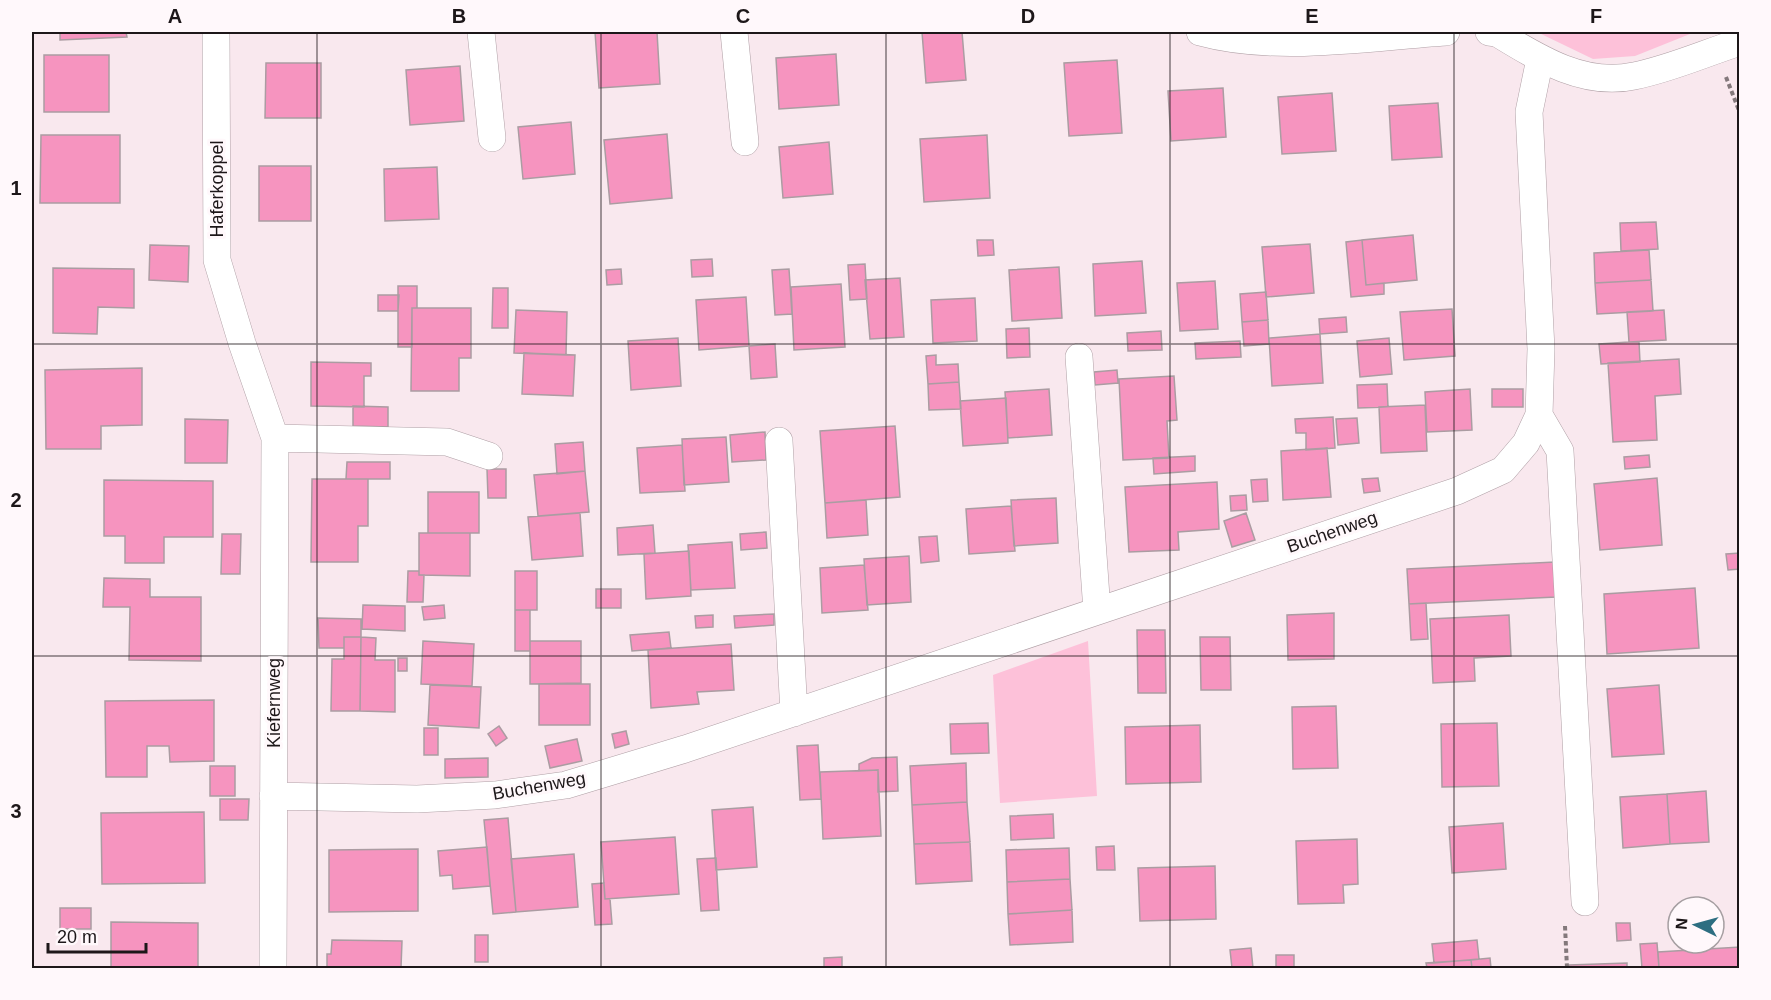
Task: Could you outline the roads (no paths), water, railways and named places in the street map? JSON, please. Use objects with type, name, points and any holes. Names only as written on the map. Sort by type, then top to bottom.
[{"type":"street","name":"Haferkoppel","points":[[216,32],[217,260],[242,342]]},
{"type":"street","points":[[482,32],[492,138]]},
{"type":"street","points":[[734,32],[745,142]]},
{"type":"street","points":[[1200,32],[1226,39],[1278,42],[1446,32]]},
{"type":"street","points":[[1489,32],[1497,33],[1540,59],[1578,74],[1606,78],[1634,76],[1740,42]]},
{"type":"street","name":"Buchenweg","points":[[273,796],[417,799],[529,791],[566,785],[685,749],[1457,491],[1503,470],[1526,443],[1539,415],[1542,349],[1529,112],[1540,59]]},
{"type":"street","name":"Kiefernweg","points":[[242,342],[275,438],[273,969]]},
{"type":"street","points":[[1079,357],[1097,612]]},
{"type":"street","points":[[1539,415],[1560,451],[1585,902]]},
{"type":"street","points":[[275,438],[447,442],[489,456]]},
{"type":"street","points":[[779,441],[794,713]]}]
